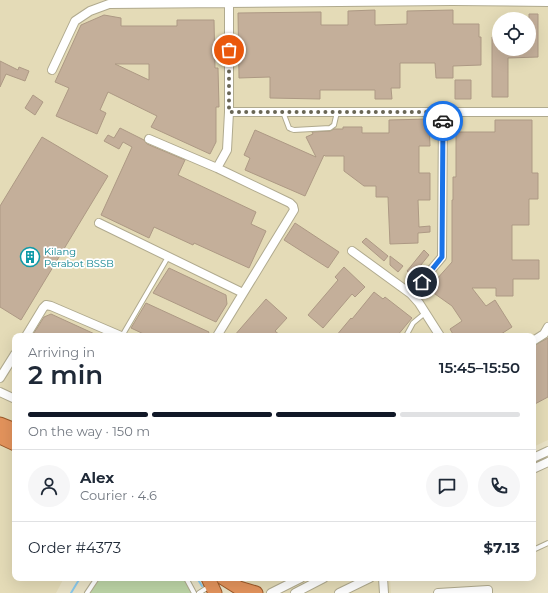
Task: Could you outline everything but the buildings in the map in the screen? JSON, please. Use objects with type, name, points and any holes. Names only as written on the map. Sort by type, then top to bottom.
[{"type":"highway","points":[[0,424],[12,429]]},
{"type":"highway","points":[[0,437],[12,443]]},
{"type":"highway","points":[[216,582],[229,593]]},
{"type":"highway","points":[[216,582],[256,593]]},
{"type":"street","points":[[52,70],[75,21],[90,11],[108,4],[452,1],[548,2]]},
{"type":"street","points":[[217,168],[227,150],[229,112],[229,3]]},
{"type":"street","points":[[229,112],[548,112]]},
{"type":"street","points":[[412,294],[442,257],[443,112]]},
{"type":"street","points":[[149,139],[217,168],[290,203],[293,206],[294,210],[218,333]]},
{"type":"street","points":[[99,224],[243,293]]},
{"type":"street","points":[[352,251],[412,294],[438,333]]},
{"type":"street","points":[[28,333],[46,305],[114,333]]},
{"type":"street","points":[[536,339],[544,334],[548,327]]},
{"type":"street","points":[[0,378],[12,359]]},
{"type":"street","points":[[0,392],[12,398]]},
{"type":"street","points":[[536,457],[548,451]]},
{"type":"street","points":[[536,468],[548,462]]},
{"type":"street","points":[[271,593],[294,581]]},
{"type":"street","points":[[295,593],[318,581]]},
{"type":"street","points":[[339,593],[364,581]]},
{"type":"street","points":[[383,581],[384,593]]},
{"type":"street","points":[[438,593],[488,590],[488,593]]},
{"type":"lane","points":[[283,112],[291,130],[330,128],[334,125],[337,112]]},
{"type":"lane","points":[[123,333],[168,257]]},
{"type":"lane","points":[[408,333],[413,323],[425,312]]},
{"type":"lane","points":[[536,549],[548,543]]},
{"type":"lane","points":[[87,593],[95,581]]},
{"type":"lane","points":[[188,581],[194,593]]},
{"type":"lane","points":[[198,593],[216,582]]},
{"type":"shaded area","points":[[0,0],[548,0],[548,440],[536,446],[536,333],[12,333],[12,581],[62,581],[56,593],[0,593]]},
{"type":"shaded area","points":[[247,581],[390,581],[391,593],[249,593]]},
{"type":"green space","points":[[98,581],[185,581],[191,593],[90,593]]},
{"type":"waterway","points":[[71,593],[78,581]]},
{"type":"waterway","points":[[199,581],[202,586]]},
{"type":"way so far","points":[[229,50],[229,112],[443,112],[443,121]]},
{"type":"place","name":"Kilang Perabot BSSB","points":[[30,257]]},
{"type":"route","points":[[422,282],[442,257],[443,121]]}]
